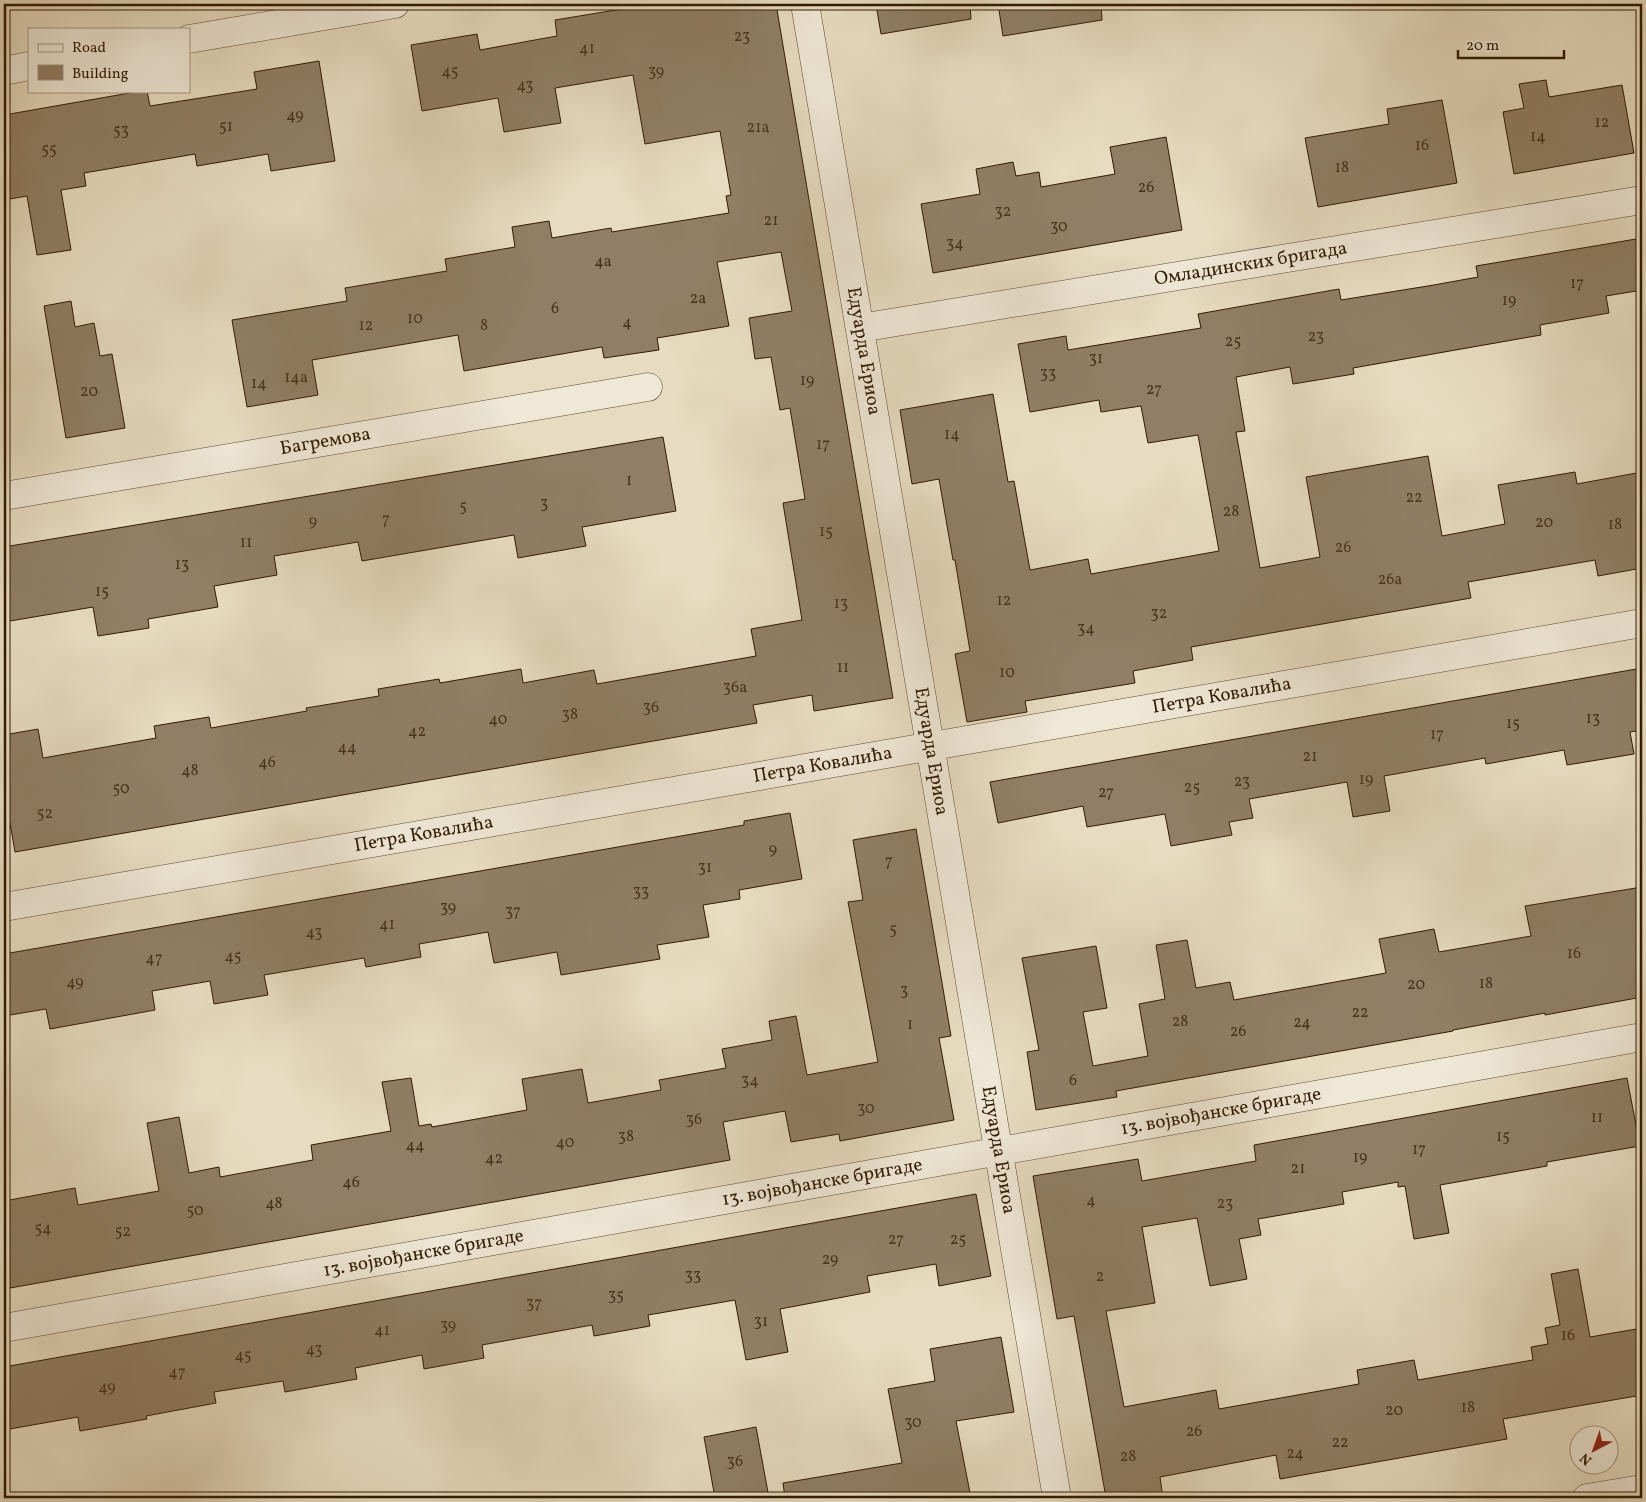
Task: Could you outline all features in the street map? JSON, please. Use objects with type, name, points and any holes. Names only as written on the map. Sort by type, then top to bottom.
[{"type":"street","points":[[190,39],[394,4]]},
{"type":"street","name":"Едуарда Ериоа","points":[[805,4],[1000,1151],[1057,1498]]},
{"type":"street","points":[[4,71],[28,66]]},
{"type":"street","name":"Омладинских бригада","points":[[860,328],[1642,200]]},
{"type":"street","name":"Багремова","points":[[4,496],[648,387]]},
{"type":"street","name":"Петра Ковалића","points":[[4,907],[1642,623]]},
{"type":"street","name":"13. војвођанске бригаде","points":[[4,1328],[1642,1037]]},
{"type":"street","points":[[1588,1498],[1642,1489]]},
{"type":"building","points":[[652,4],[776,4],[893,698],[814,711],[812,695],[753,705],[757,723],[15,852],[4,788],[4,735],[38,729],[43,758],[156,738],[154,726],[209,717],[211,728],[307,711],[306,708],[379,696],[378,689],[439,679],[440,683],[521,669],[523,683],[594,670],[597,684],[756,656],[751,629],[802,620],[783,503],[805,499],[790,408],[780,410],[771,357],[755,359],[749,318],[792,311],[781,252],[717,262],[729,326],[657,338],[659,350],[604,358],[602,347],[464,371],[458,335],[312,360],[318,395],[247,407],[232,320],[347,301],[345,288],[447,271],[445,259],[515,247],[512,227],[549,221],[552,238],[611,228],[612,232],[729,213],[726,196],[731,195],[720,131],[645,144],[633,75],[555,88],[561,123],[504,132],[498,98],[422,111],[411,45],[477,34],[480,50],[557,36],[555,20]]},
{"type":"building","points":[[876,4],[970,4],[971,19],[881,34]]},
{"type":"building","points":[[998,4],[1101,4],[1102,20],[1003,36]]},
{"type":"building","points":[[319,61],[335,161],[271,171],[268,154],[197,166],[195,154],[84,173],[86,186],[61,190],[71,250],[37,255],[27,196],[4,200],[4,115],[135,92],[147,92],[150,106],[257,89],[254,72]]},
{"type":"building","points":[[1546,80],[1549,97],[1622,85],[1634,153],[1514,174],[1503,112],[1524,108],[1519,84]]},
{"type":"building","points":[[1442,100],[1457,183],[1318,207],[1305,138],[1389,124],[1387,109]]},
{"type":"building","points":[[1166,137],[1182,230],[933,273],[921,204],[980,194],[976,169],[1013,162],[1016,176],[1039,172],[1041,187],[1115,174],[1110,147]]},
{"type":"building","points":[[1642,238],[1642,290],[1606,296],[1609,313],[1540,325],[1541,335],[1353,368],[1354,374],[1293,384],[1290,367],[1236,377],[1245,431],[1236,432],[1260,568],[1320,557],[1306,477],[1428,456],[1442,536],[1505,524],[1498,485],[1575,472],[1577,484],[1642,472],[1642,568],[1598,576],[1595,560],[1468,582],[1471,598],[1191,647],[1193,660],[1133,671],[1135,683],[1025,701],[1027,712],[967,722],[955,654],[970,651],[939,479],[912,484],[900,410],[993,394],[1008,482],[1014,481],[1030,570],[1088,559],[1091,574],[1219,551],[1198,435],[1148,443],[1141,406],[1101,412],[1099,400],[1030,412],[1018,344],[1066,336],[1068,350],[1201,328],[1198,314],[1339,289],[1341,300],[1434,285],[1478,277],[1476,266]]},
{"type":"building","points":[[71,301],[75,327],[94,323],[100,356],[112,354],[125,428],[66,438],[44,306]]},
{"type":"building","points":[[663,437],[676,511],[582,527],[586,546],[518,558],[514,535],[362,561],[358,542],[274,556],[277,575],[214,586],[218,607],[148,619],[149,628],[98,636],[93,607],[4,622],[4,547]]},
{"type":"building","points":[[1642,668],[1642,730],[1630,732],[1634,754],[1567,765],[1564,750],[1486,764],[1485,758],[1384,776],[1390,811],[1353,817],[1347,782],[1249,799],[1253,818],[1229,822],[1232,835],[1171,846],[1165,814],[1087,827],[1083,806],[998,823],[990,782]]},
{"type":"building","points":[[790,813],[802,879],[739,890],[740,899],[703,905],[709,937],[657,945],[660,959],[561,975],[557,952],[494,963],[488,932],[419,944],[421,957],[366,967],[364,958],[264,975],[268,995],[214,1004],[210,981],[152,991],[155,1010],[50,1029],[46,1009],[4,1016],[4,954],[744,825],[744,821]]},
{"type":"building","points":[[916,829],[951,1036],[939,1038],[954,1120],[840,1141],[839,1134],[791,1142],[785,1111],[723,1122],[730,1160],[10,1288],[4,1256],[4,1201],[75,1188],[78,1205],[159,1191],[147,1123],[179,1117],[189,1173],[219,1167],[220,1177],[313,1160],[311,1145],[391,1131],[382,1082],[411,1078],[419,1126],[431,1124],[432,1127],[527,1110],[522,1079],[582,1069],[588,1103],[661,1090],[659,1080],[726,1068],[722,1049],[772,1040],[769,1021],[796,1016],[807,1075],[878,1062],[848,902],[863,900],[853,840]]},
{"type":"building","points":[[1642,887],[1642,997],[1116,1091],[1117,1097],[1036,1110],[1027,1052],[1039,1050],[1022,958],[1096,946],[1107,1008],[1083,1012],[1093,1066],[1148,1056],[1139,1004],[1165,999],[1156,945],[1187,940],[1196,988],[1230,982],[1234,1000],[1386,973],[1379,939],[1434,929],[1439,952],[1531,936],[1525,906]]},
{"type":"building","points":[[1627,1078],[1640,1146],[1547,1162],[1547,1166],[1440,1185],[1449,1233],[1414,1239],[1405,1186],[1398,1187],[1398,1182],[1342,1192],[1344,1204],[1258,1219],[1261,1235],[1239,1239],[1247,1279],[1210,1286],[1197,1218],[1142,1227],[1155,1303],[1106,1311],[1124,1407],[1216,1390],[1219,1409],[1359,1384],[1357,1370],[1414,1360],[1418,1380],[1533,1360],[1531,1347],[1548,1344],[1545,1328],[1560,1325],[1551,1274],[1578,1269],[1590,1337],[1642,1328],[1642,1395],[1503,1419],[1507,1439],[1280,1479],[1276,1455],[1160,1477],[1163,1498],[1106,1498],[1074,1316],[1057,1319],[1033,1176],[1138,1159],[1142,1181],[1256,1161],[1254,1145]]},
{"type":"building","points":[[976,1194],[991,1276],[939,1286],[936,1264],[867,1276],[870,1292],[780,1309],[788,1352],[746,1360],[735,1300],[648,1315],[650,1326],[594,1336],[592,1325],[482,1345],[484,1358],[424,1369],[422,1355],[355,1368],[357,1379],[285,1392],[283,1381],[214,1392],[216,1403],[146,1416],[147,1419],[80,1431],[78,1417],[4,1430],[4,1367]]},
{"type":"building","points":[[1001,1337],[1014,1412],[956,1421],[971,1498],[785,1498],[783,1483],[902,1463],[888,1389],[935,1381],[930,1349]]},
{"type":"building","points":[[756,1427],[769,1498],[715,1498],[704,1437]]}]
